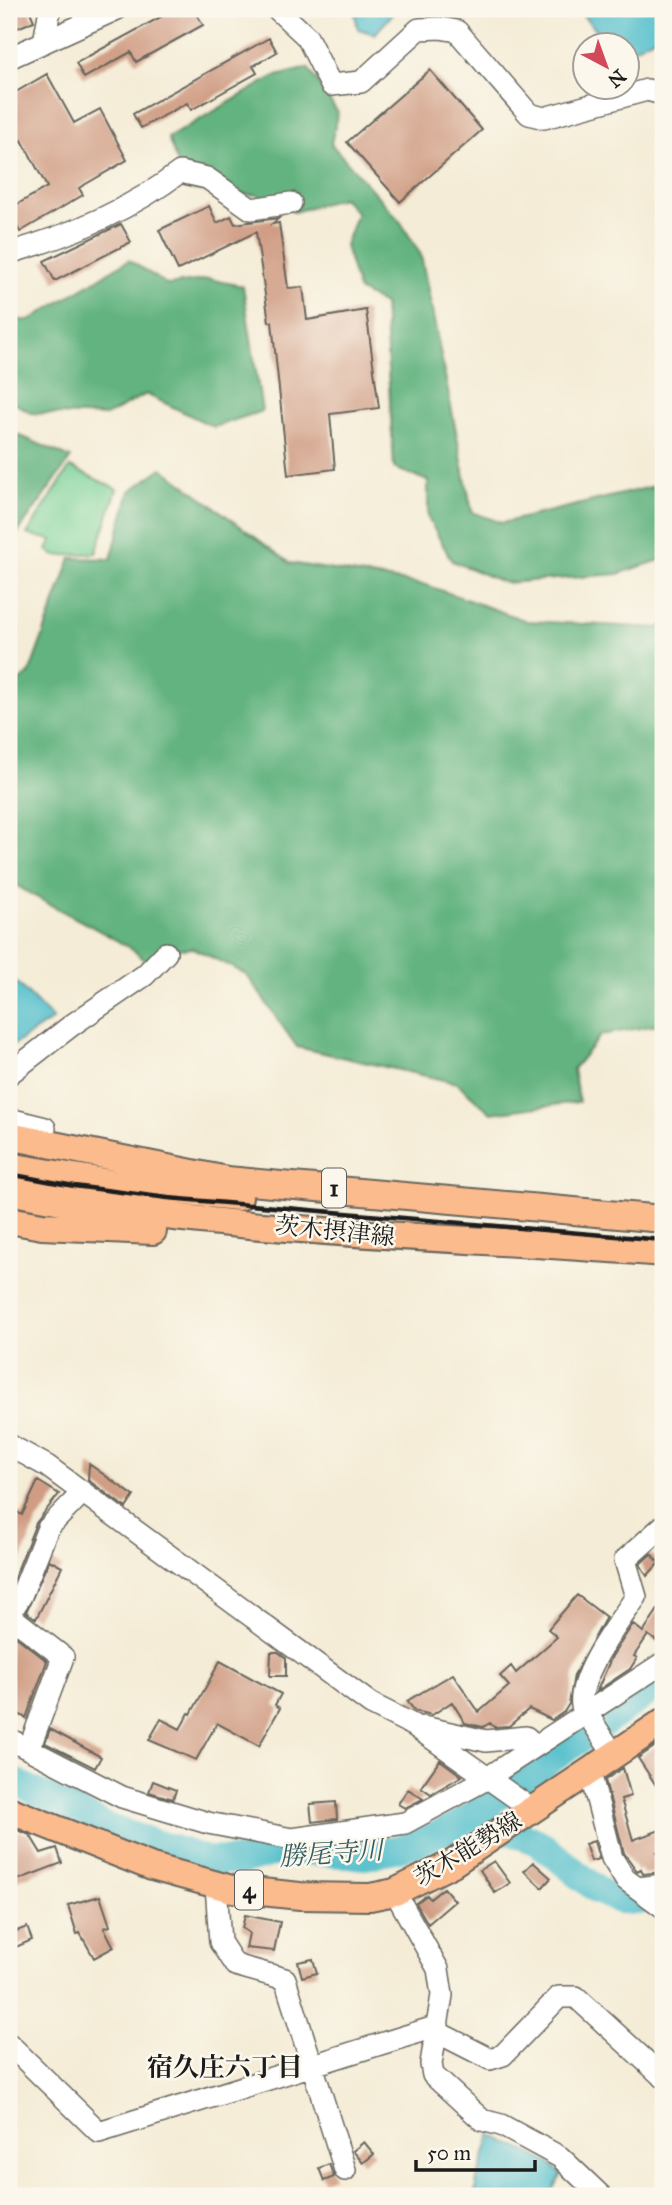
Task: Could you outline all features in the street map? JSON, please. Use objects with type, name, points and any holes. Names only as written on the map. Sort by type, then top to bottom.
[{"type":"main road","name":"1","points":[[9,1136],[55,1145],[104,1164],[228,1180],[663,1219]]},
{"type":"main road","points":[[9,1150],[57,1160],[64,1158],[55,1145]]},
{"type":"main road","name":"茨木摂津線","points":[[9,1166],[169,1191],[663,1232]]},
{"type":"main road","name":"茨木摂津線","points":[[9,1191],[153,1217],[505,1244],[658,1263]]},
{"type":"main road","name":"1","points":[[9,1206],[87,1224],[501,1261],[658,1263]]},
{"type":"main road","name":"1","points":[[9,1220],[41,1226],[87,1224]]},
{"type":"main road","name":"茨木能勢線","points":[[9,1810],[152,1867],[216,1885],[300,1896],[370,1897],[395,1892],[428,1878],[663,1722]]},
{"type":"street","points":[[44,42],[50,9]]},
{"type":"street","points":[[9,58],[117,9]]},
{"type":"street","points":[[278,9],[307,37],[331,85],[361,82],[419,29],[440,28],[457,32],[529,114],[544,118],[647,90],[663,94]]},
{"type":"street","points":[[9,253],[43,243],[153,192],[180,172],[207,178],[251,209],[291,203]]},
{"type":"street","points":[[9,1074],[72,1025],[145,975],[166,953]]},
{"type":"street","points":[[9,1119],[45,1128],[55,1145]]},
{"type":"street","points":[[9,1445],[47,1466],[371,1704],[413,1725],[491,1777],[525,1812]]},
{"type":"street","points":[[29,1749],[62,1657],[9,1615],[21,1596],[48,1528],[83,1492]]},
{"type":"street","points":[[614,1755],[587,1713],[581,1698],[597,1657],[636,1597],[625,1560],[663,1526]]},
{"type":"street","points":[[9,1739],[122,1797],[208,1823],[292,1839],[405,1824],[491,1777],[535,1745],[663,1663]]},
{"type":"street","points":[[413,1725],[486,1741],[526,1737],[535,1745]]},
{"type":"street","points":[[590,1772],[612,1858],[625,1879],[663,1907]]},
{"type":"street","points":[[216,1885],[220,1942],[235,1965],[285,1979],[345,2171]]},
{"type":"street","points":[[640,1890],[663,1885]]},
{"type":"street","points":[[395,1892],[438,1969],[442,1995],[431,2064],[433,2075],[475,2110],[482,2120],[501,2125],[560,2157],[601,2196]]},
{"type":"street","points":[[9,2044],[99,2132],[437,2029],[490,2059],[503,2055],[559,1997],[576,1997],[663,2077]]},
{"type":"green space","points":[[308,68],[338,113],[331,144],[400,221],[421,255],[472,512],[502,523],[663,484],[663,559],[618,574],[505,583],[452,561],[428,518],[428,481],[394,468],[384,304],[358,290],[345,245],[357,213],[343,198],[294,212],[257,195],[187,189],[168,138],[273,77]]},
{"type":"green space","points":[[129,260],[168,285],[209,279],[243,286],[262,411],[214,427],[146,394],[106,416],[31,413],[9,400],[9,320],[30,320]]},
{"type":"green space","points":[[9,431],[71,458],[9,545]]},
{"type":"green space","points":[[70,467],[117,489],[96,553],[55,556],[47,550],[52,540],[27,534]]},
{"type":"green space","points":[[162,468],[290,563],[426,585],[527,621],[659,628],[663,624],[663,1024],[601,1035],[573,1069],[579,1102],[491,1113],[457,1083],[297,1047],[246,974],[193,948],[166,950],[145,961],[124,944],[9,880],[9,688],[29,674],[71,558],[111,559],[130,491]]},
{"type":"water","points":[[354,9],[397,9],[375,34],[358,29]]},
{"type":"water","points":[[577,9],[663,9],[663,33],[640,45],[640,32],[598,32]]},
{"type":"water","points":[[9,975],[53,1019],[9,1048]]},
{"type":"water","points":[[491,2135],[546,2161],[562,2174],[550,2196],[475,2196],[476,2183]]},
{"type":"building","points":[[9,9],[29,9],[34,21],[13,30]]},
{"type":"building","points":[[175,9],[194,9],[203,25],[136,62],[131,52],[84,78],[76,63]]},
{"type":"building","points":[[269,38],[277,52],[253,66],[257,73],[191,110],[187,103],[141,128],[133,114]]},
{"type":"building","points":[[430,70],[482,130],[400,202],[347,142]]},
{"type":"building","points":[[47,74],[74,123],[100,109],[127,160],[79,188],[83,195],[20,232],[16,225],[9,229],[9,209],[47,187],[22,140],[9,147],[9,96]]},
{"type":"building","points":[[209,206],[217,223],[231,216],[235,224],[279,218],[272,224],[279,223],[288,288],[303,287],[307,320],[366,310],[379,408],[330,414],[335,469],[288,475],[272,322],[269,322],[256,232],[178,270],[159,230]]},
{"type":"building","points":[[121,224],[131,242],[55,281],[44,261]]},
{"type":"building","points":[[89,1464],[134,1496],[126,1508],[88,1480]]},
{"type":"building","points":[[38,1481],[59,1494],[36,1523],[9,1591],[9,1528],[17,1512],[22,1515]]},
{"type":"building","points":[[651,1554],[659,1563],[647,1576],[640,1564]]},
{"type":"building","points":[[49,1560],[62,1567],[36,1619],[26,1612]]},
{"type":"building","points":[[577,1595],[606,1617],[574,1675],[569,1704],[564,1712],[552,1720],[529,1709],[509,1726],[494,1727],[490,1723],[483,1727],[465,1723],[452,1702],[432,1715],[415,1711],[407,1701],[453,1674],[479,1712],[509,1686],[500,1676],[511,1666],[516,1673],[557,1637],[548,1629]]},
{"type":"building","points":[[663,1602],[663,1646],[648,1635],[634,1656],[637,1658],[630,1669],[597,1691],[612,1656],[633,1624],[643,1632]]},
{"type":"building","points":[[9,1631],[47,1661],[26,1718],[9,1709]]},
{"type":"building","points":[[271,1652],[278,1652],[286,1658],[286,1676],[270,1676]]},
{"type":"building","points":[[220,1661],[281,1694],[275,1705],[280,1708],[259,1746],[217,1723],[196,1760],[149,1740],[161,1719],[180,1729]]},
{"type":"building","points":[[50,1729],[101,1757],[95,1768],[45,1743]]},
{"type":"building","points":[[663,1741],[663,1796],[638,1758]]},
{"type":"building","points":[[440,1760],[462,1776],[431,1794],[421,1787]]},
{"type":"building","points":[[623,1768],[631,1796],[621,1799],[633,1840],[663,1829],[663,1850],[657,1852],[663,1872],[643,1874],[641,1869],[637,1871],[624,1853],[605,1780]]},
{"type":"building","points":[[153,1781],[176,1790],[173,1799],[149,1792]]},
{"type":"building","points":[[408,1789],[423,1799],[405,1808],[398,1804]]},
{"type":"building","points":[[336,1802],[337,1819],[312,1822],[310,1804]]},
{"type":"building","points":[[9,1827],[30,1835],[41,1853],[57,1848],[62,1863],[12,1882]]},
{"type":"building","points":[[594,1841],[599,1859],[591,1861],[585,1844]]},
{"type":"building","points":[[494,1861],[510,1883],[495,1893],[480,1870]]},
{"type":"building","points":[[533,1862],[551,1878],[542,1888],[524,1871]]},
{"type":"building","points":[[444,1888],[455,1901],[428,1924],[416,1903],[427,1895],[430,1899]]},
{"type":"building","points":[[100,1896],[110,1926],[104,1928],[114,1947],[94,1958],[80,1933],[77,1934],[68,1905]]},
{"type":"building","points":[[245,1915],[280,1922],[274,1951],[246,1948],[249,1933],[242,1928]]},
{"type":"building","points":[[27,1927],[32,1940],[9,1950],[9,1934]]},
{"type":"building","points":[[313,1959],[317,1973],[302,1977],[298,1962]]},
{"type":"building","points":[[364,2142],[374,2154],[363,2163],[353,2151]]},
{"type":"building","points":[[329,2164],[334,2177],[324,2181],[319,2168]]},
{"type":"waterway","name":"勝尾寺川","points":[[9,1779],[112,1829],[207,1860],[243,1861],[272,1853],[307,1851],[366,1856],[415,1844],[456,1826],[663,1682]]},
{"type":"waterway","points":[[483,1821],[538,1842],[599,1891],[619,1900],[638,1901],[663,1895]]},
{"type":"railway","points":[[9,1174],[74,1186],[168,1198],[663,1240]]},
{"type":"district","name":"宿久庄六丁目","points":[[225,2067]]}]
